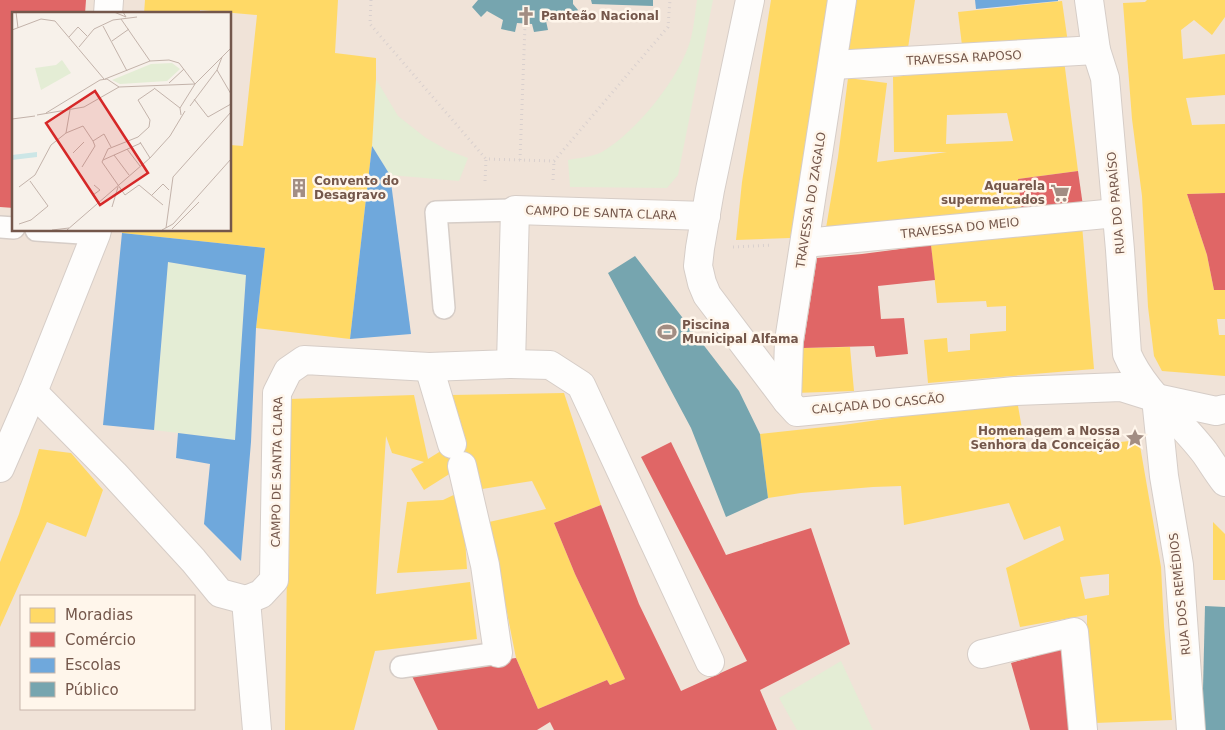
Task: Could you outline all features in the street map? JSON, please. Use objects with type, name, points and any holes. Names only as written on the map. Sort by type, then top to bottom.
[{"type":"street","points":[[706,216],[750,0]]},
{"type":"street","name":"TRAVESSA DO ZAGALO","points":[[786,401],[789,341],[842,0]]},
{"type":"street","name":"RUA DO PARAÍSO","points":[[1090,0],[1096,50],[1105,78],[1127,354],[1132,365],[1156,398],[1205,454],[1225,482]]},
{"type":"street","name":"TRAVESSA RAPOSO","points":[[833,65],[1096,50]]},
{"type":"street","name":"CAMPO DE SANTA CLARA","points":[[246,600],[261,594],[274,580],[277,393],[288,371],[304,360],[429,367],[511,364],[515,210],[706,216]]},
{"type":"street","name":"TRAVESSA DO MEIO","points":[[805,243],[1116,213]]},
{"type":"street","name":"CALÇADA DO CASCÃO","points":[[706,216],[698,266],[707,295],[786,401],[798,412],[1015,391],[1121,387],[1156,398],[1216,411],[1225,410]]},
{"type":"street","points":[[0,468],[33,392],[96,232]]},
{"type":"street","points":[[511,364],[550,365],[581,385],[710,662]]},
{"type":"street","points":[[429,367],[457,455],[485,565],[498,653]]},
{"type":"street","points":[[33,392],[114,474],[193,560],[220,593],[246,600],[257,730]]},
{"type":"street","name":"RUA DOS REMÉDIOS","points":[[1156,398],[1164,476],[1179,565],[1191,730]]},
{"type":"street","points":[[982,654],[1074,632],[1083,730]]},
{"type":"lane","points":[[444,308],[436,212],[515,210]]},
{"type":"lane","points":[[66,231],[96,232]]},
{"type":"lane","points":[[401,666],[498,653]]},
{"type":"path","points":[[371,0],[370,24],[486,159],[485,187]]},
{"type":"path","points":[[486,159],[554,161],[668,27],[670,0]]},
{"type":"path","points":[[520,160],[525,24]]},
{"type":"path","points":[[700,248],[805,243]]},
{"type":"shaded area","points":[[0,0],[1225,0],[1225,730],[0,730]]},
{"type":"green space","points":[[697,0],[713,0],[678,175],[667,188],[570,187],[568,160],[598,154],[615,143],[656,102],[667,86],[686,53],[694,24]]},
{"type":"green space","points":[[376,79],[398,116],[426,138],[447,150],[468,158],[459,181],[390,175],[372,146]]},
{"type":"green space","points":[[168,262],[246,275],[235,440],[154,430]]},
{"type":"green space","points":[[841,661],[873,730],[797,730],[779,698]]},
{"type":"building: Moradias","name":"Convento do Desagravo","points":[[145,0],[338,0],[335,53],[376,58],[372,146],[350,339],[256,328],[265,248],[122,233],[123,231],[231,231],[231,145],[243,146],[257,15],[200,10],[200,12],[144,12]]},
{"type":"building: Moradias","points":[[771,0],[830,0],[800,191],[790,238],[736,240],[742,182]]},
{"type":"building: Moradias","points":[[849,0],[915,0],[907,55],[840,55]]},
{"type":"building: Moradias","points":[[1147,0],[1225,0],[1225,17],[1212,35],[1194,20],[1181,30],[1183,59],[1225,54],[1225,95],[1186,98],[1192,125],[1225,124],[1225,193],[1187,194],[1207,255],[1214,290],[1225,290],[1225,319],[1217,319],[1219,335],[1225,335],[1225,376],[1162,371],[1154,356],[1148,307],[1142,196],[1132,119],[1123,3],[1145,2]]},
{"type":"building: Moradias","points":[[1062,1],[1068,43],[963,54],[958,12]]},
{"type":"building: Moradias","points":[[1064,60],[1078,171],[1018,179],[1022,213],[826,228],[838,157],[848,78],[887,83],[877,162],[947,152],[894,152],[893,77]],"holes":[[[1007,113],[1013,141],[946,144],[947,115]]]},
{"type":"building: Moradias","points":[[1082,225],[1094,369],[928,383],[924,340],[947,338],[948,352],[970,350],[970,334],[1006,331],[1006,306],[987,307],[986,301],[937,303],[931,245],[980,235]]},
{"type":"building: Moradias","points":[[850,347],[854,391],[794,393],[803,348]]},
{"type":"building: Moradias","points":[[564,393],[601,505],[554,523],[575,574],[625,679],[610,685],[607,680],[538,709],[516,658],[489,522],[546,509],[532,481],[476,490],[462,466],[424,490],[411,469],[424,462],[392,453],[386,436],[376,594],[470,582],[477,639],[375,651],[354,730],[285,730],[289,399],[414,395],[428,459],[452,444],[451,395]]},
{"type":"building: Moradias","points":[[1017,400],[1026,452],[1139,440],[1161,567],[1172,720],[1095,723],[1087,615],[1020,627],[1006,568],[1064,540],[1060,526],[1024,540],[1009,503],[904,525],[901,486],[801,493],[768,498],[760,434],[843,425]],"holes":[[[1109,574],[1109,595],[1085,599],[1080,577]]]},
{"type":"building: Moradias","points":[[39,449],[71,453],[103,490],[86,537],[47,522],[0,627],[0,562],[19,514]]},
{"type":"building: Moradias","points":[[462,491],[467,569],[397,573],[407,502],[443,500]]},
{"type":"building: Moradias","points":[[1213,522],[1225,534],[1225,580],[1213,580]]},
{"type":"building: Comércio","points":[[0,0],[86,0],[85,12],[12,12],[12,208],[0,207]]},
{"type":"building: Comércio","points":[[1078,171],[1083,206],[1022,213],[1018,179]]},
{"type":"building: Comércio","points":[[1225,193],[1225,290],[1214,290],[1207,255],[1187,194]]},
{"type":"building: Comércio","points":[[931,245],[935,280],[878,286],[881,319],[904,318],[908,354],[876,357],[874,346],[803,348],[817,258]]},
{"type":"building: Comércio","points":[[671,442],[726,555],[811,528],[850,644],[760,690],[777,730],[554,730],[550,722],[537,730],[438,730],[410,672],[516,658],[538,709],[607,680],[610,685],[625,679],[575,574],[554,523],[601,505],[639,604],[681,691],[747,661],[641,457]]},
{"type":"building: Comércio","points":[[1069,647],[1073,730],[1030,730],[1011,663]]},
{"type":"building: Escolas","points":[[975,0],[1058,0],[1058,1],[976,9]]},
{"type":"building: Escolas","points":[[372,146],[390,175],[411,334],[350,339]]},
{"type":"building: Escolas","points":[[122,233],[265,248],[256,328],[251,442],[241,561],[204,524],[210,464],[176,458],[178,433],[235,440],[246,275],[168,262],[154,430],[103,425]]},
{"type":"building: Público","name":"Panteão Nacional","points":[[478,0],[573,0],[573,4],[578,10],[568,19],[563,13],[546,21],[548,30],[534,32],[532,24],[517,23],[515,32],[501,29],[503,20],[487,11],[481,17],[472,7]]},
{"type":"building: Público","name":"Panteão Nacional","points":[[591,0],[653,0],[653,6],[592,4]]},
{"type":"building: Público","name":"Piscina Municipal Alfama","points":[[635,256],[739,391],[760,434],[768,498],[726,517],[691,428],[608,273]]},
{"type":"building: Público","points":[[1205,606],[1225,607],[1225,730],[1202,730]]},
{"type":"place","name":"Panteão Nacional","points":[[526,16]]},
{"type":"place","name":"Convento do Desagravo","points":[[299,188]]},
{"type":"place","name":"Aquarela supermercados","points":[[1060,193]]},
{"type":"place","name":"Piscina Municipal Alfama","points":[[667,332]]},
{"type":"place","name":"Homenagem a Nossa Senhora da Conceição","points":[[1135,438]]}]
